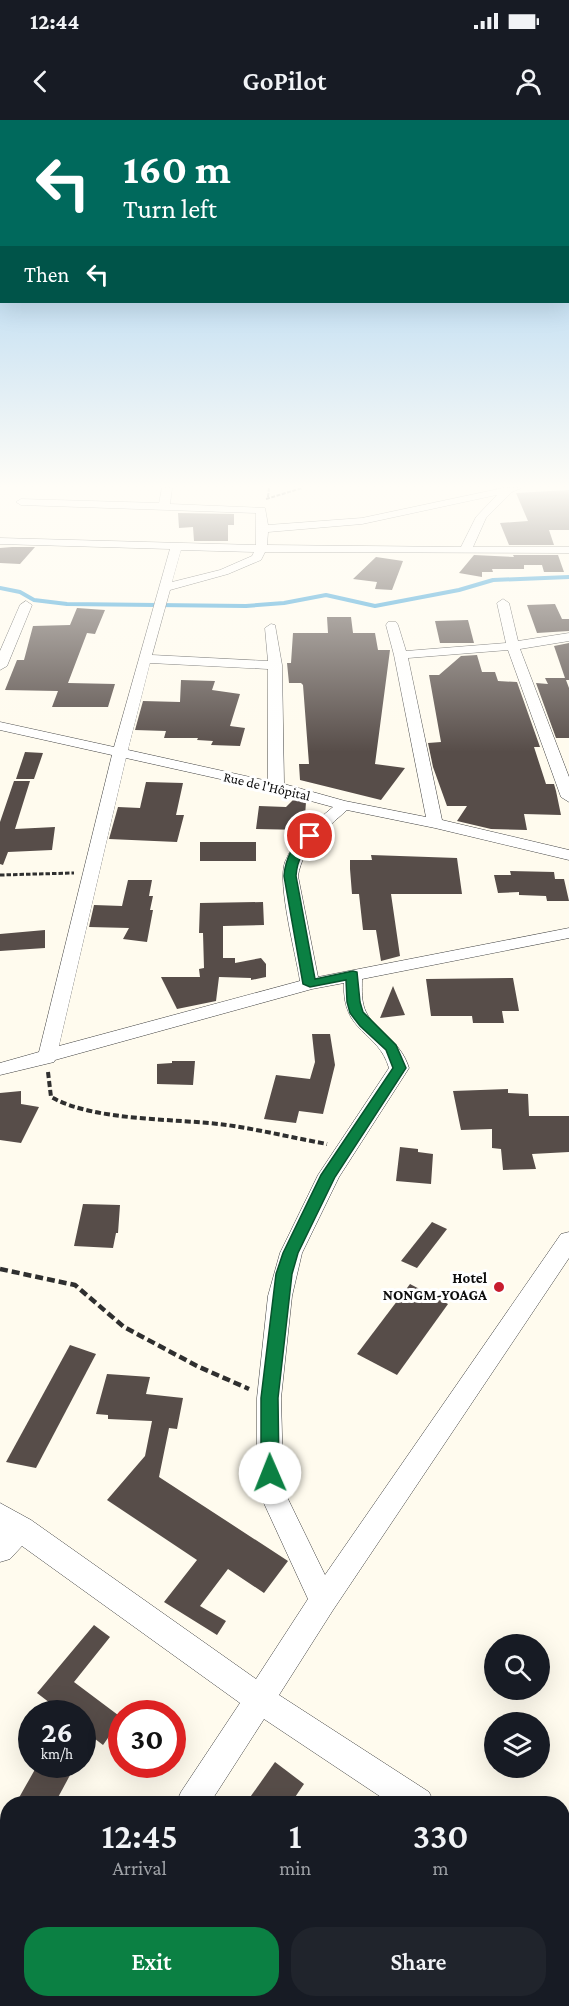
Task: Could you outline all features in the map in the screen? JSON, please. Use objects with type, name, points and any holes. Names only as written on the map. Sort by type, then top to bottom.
[{"type":"street","points":[[47,1058],[88,873],[122,753],[144,659],[168,576]]},
{"type":"street","points":[[162,599],[215,576]]},
{"type":"street","points":[[502,603],[513,646],[569,797]]},
{"type":"street","points":[[0,666],[26,604]]},
{"type":"street","points":[[392,625],[401,655],[435,823]]},
{"type":"street","points":[[271,628],[275,665],[276,787]]},
{"type":"street","points":[[401,655],[513,646],[569,637]]},
{"type":"street","points":[[144,659],[275,665]]},
{"type":"street","name":"Rue de l'Hôpital","points":[[0,726],[569,855]]},
{"type":"street","points":[[310,984],[290,876],[291,865],[297,851],[310,836],[344,805]]},
{"type":"street","points":[[0,1069],[47,1058],[310,984],[569,933]]},
{"type":"street","points":[[323,1601],[275,1499],[270,1473],[269,1398],[284,1274],[291,1253],[324,1185],[399,1068],[392,1048],[364,1023],[357,1013],[353,1002],[353,975]]},
{"type":"street","points":[[197,1796],[323,1601],[569,1240]]},
{"type":"street","points":[[0,1550],[11,1522],[261,1700],[407,1796]]},
{"type":"path","points":[[0,875],[88,873]]},
{"type":"path","points":[[47,1058],[51,1097],[69,1107],[158,1120],[227,1125],[346,1148]]},
{"type":"path","points":[[0,1269],[75,1286],[124,1327],[197,1366],[269,1398]]},
{"type":"building","points":[[356,576],[397,576],[392,590],[375,589],[377,582],[353,579]]},
{"type":"building","points":[[555,604],[562,619],[569,619],[569,631],[537,633],[527,605]]},
{"type":"building","points":[[77,608],[105,610],[95,634],[87,633],[68,683],[115,684],[108,707],[52,707],[58,691],[5,690],[17,660],[24,660],[33,626],[70,625]]},
{"type":"building","points":[[327,617],[351,617],[353,633],[375,633],[378,650],[390,650],[375,764],[405,768],[381,800],[300,780],[299,764],[309,764],[303,685],[289,683],[287,663],[291,663],[293,633],[328,633]]},
{"type":"building","points":[[468,620],[474,643],[440,643],[435,621]]},
{"type":"building","points":[[569,643],[569,680],[566,680],[569,688],[569,738],[556,738],[536,683],[548,684],[545,678],[565,678],[554,646]]},
{"type":"building","points":[[477,655],[482,672],[495,672],[498,681],[517,682],[540,747],[534,747],[546,784],[554,784],[556,791],[561,815],[524,814],[527,830],[491,829],[457,821],[467,806],[447,806],[433,767],[428,743],[441,742],[429,675],[439,675],[461,656]]},
{"type":"building","points":[[181,680],[215,681],[212,690],[240,694],[230,726],[245,728],[240,746],[211,745],[213,741],[197,740],[198,738],[164,738],[166,731],[135,730],[143,701],[180,702]]},
{"type":"building","points":[[25,752],[43,753],[34,779],[16,779]]},
{"type":"building","points":[[14,781],[30,781],[15,829],[55,827],[52,850],[8,852],[3,865],[0,864],[0,822]]},
{"type":"building","points":[[146,782],[183,783],[176,815],[184,815],[177,842],[109,839],[118,807],[140,808]]},
{"type":"building","points":[[294,799],[306,802],[304,830],[256,829],[259,806],[286,807]]},
{"type":"building","points":[[200,842],[256,842],[256,861],[200,861]]},
{"type":"building","points":[[371,855],[457,858],[462,894],[391,894],[400,956],[381,961],[376,930],[363,930],[359,894],[352,894],[350,860],[372,860]]},
{"type":"building","points":[[510,871],[554,872],[555,879],[564,879],[569,901],[547,901],[546,896],[519,895],[519,892],[498,893],[494,875],[511,875]]},
{"type":"building","points":[[128,880],[152,880],[149,896],[153,896],[150,910],[153,910],[147,942],[123,939],[129,928],[89,927],[94,905],[122,906]]},
{"type":"building","points":[[263,902],[264,925],[223,926],[223,958],[235,958],[235,963],[261,958],[266,964],[266,977],[251,980],[251,978],[219,977],[216,1001],[177,1009],[161,977],[200,977],[199,969],[204,968],[203,933],[199,933],[200,903]]},
{"type":"building","points":[[45,930],[45,948],[0,951],[0,934]]},
{"type":"building","points":[[513,978],[519,1011],[502,1011],[504,1023],[473,1023],[472,1016],[431,1016],[426,979]]},
{"type":"building","points":[[393,986],[405,1015],[380,1018]]},
{"type":"building","points":[[312,1034],[330,1034],[335,1065],[323,1114],[299,1111],[296,1123],[264,1119],[276,1075],[310,1079],[315,1062]]},
{"type":"building","points":[[172,1061],[195,1061],[193,1085],[157,1084],[157,1064],[172,1063]]},
{"type":"building","points":[[508,1089],[508,1093],[528,1094],[529,1116],[569,1116],[569,1152],[532,1154],[536,1169],[503,1170],[501,1149],[492,1148],[492,1129],[461,1130],[453,1091]]},
{"type":"building","points":[[21,1091],[21,1104],[39,1107],[21,1143],[0,1140],[0,1093]]},
{"type":"building","points":[[400,1147],[433,1154],[431,1184],[396,1181]]},
{"type":"building","points":[[83,1204],[120,1205],[118,1233],[116,1233],[113,1248],[74,1246]]},
{"type":"building","points":[[432,1222],[447,1229],[417,1268],[401,1261]]},
{"type":"building","points":[[410,1284],[448,1304],[397,1375],[357,1354]]},
{"type":"building","points":[[70,1345],[96,1354],[36,1468],[6,1462]]},
{"type":"building","points":[[107,1374],[150,1377],[146,1394],[183,1398],[177,1429],[169,1428],[159,1477],[288,1561],[264,1593],[228,1569],[200,1606],[226,1621],[217,1635],[164,1602],[197,1560],[107,1500],[145,1456],[152,1421],[108,1419],[108,1415],[96,1414]]},
{"type":"building","points":[[94,1625],[110,1637],[74,1682],[108,1708],[108,1738],[103,1745],[96,1740],[96,1700],[46,1700],[37,1693]]},
{"type":"building","points":[[275,1762],[304,1784],[296,1796],[251,1796]]},
{"type":"building","points":[[30,1778],[68,1778],[59,1796],[20,1796]]},
{"type":"waterway","points":[[0,588],[20,592],[34,600],[67,604],[246,606],[284,603],[326,595],[375,606],[459,590],[493,580],[569,577]]},
{"type":"place","name":"Hotel NONGM-YOAGA","points":[[499,1287]]},
{"type":"route","points":[[270,1473],[269,1398],[284,1274],[291,1253],[328,1175],[399,1068],[392,1048],[364,1023],[357,1013],[353,1002],[353,975],[310,984],[290,876],[291,865],[297,851],[310,836]]}]
